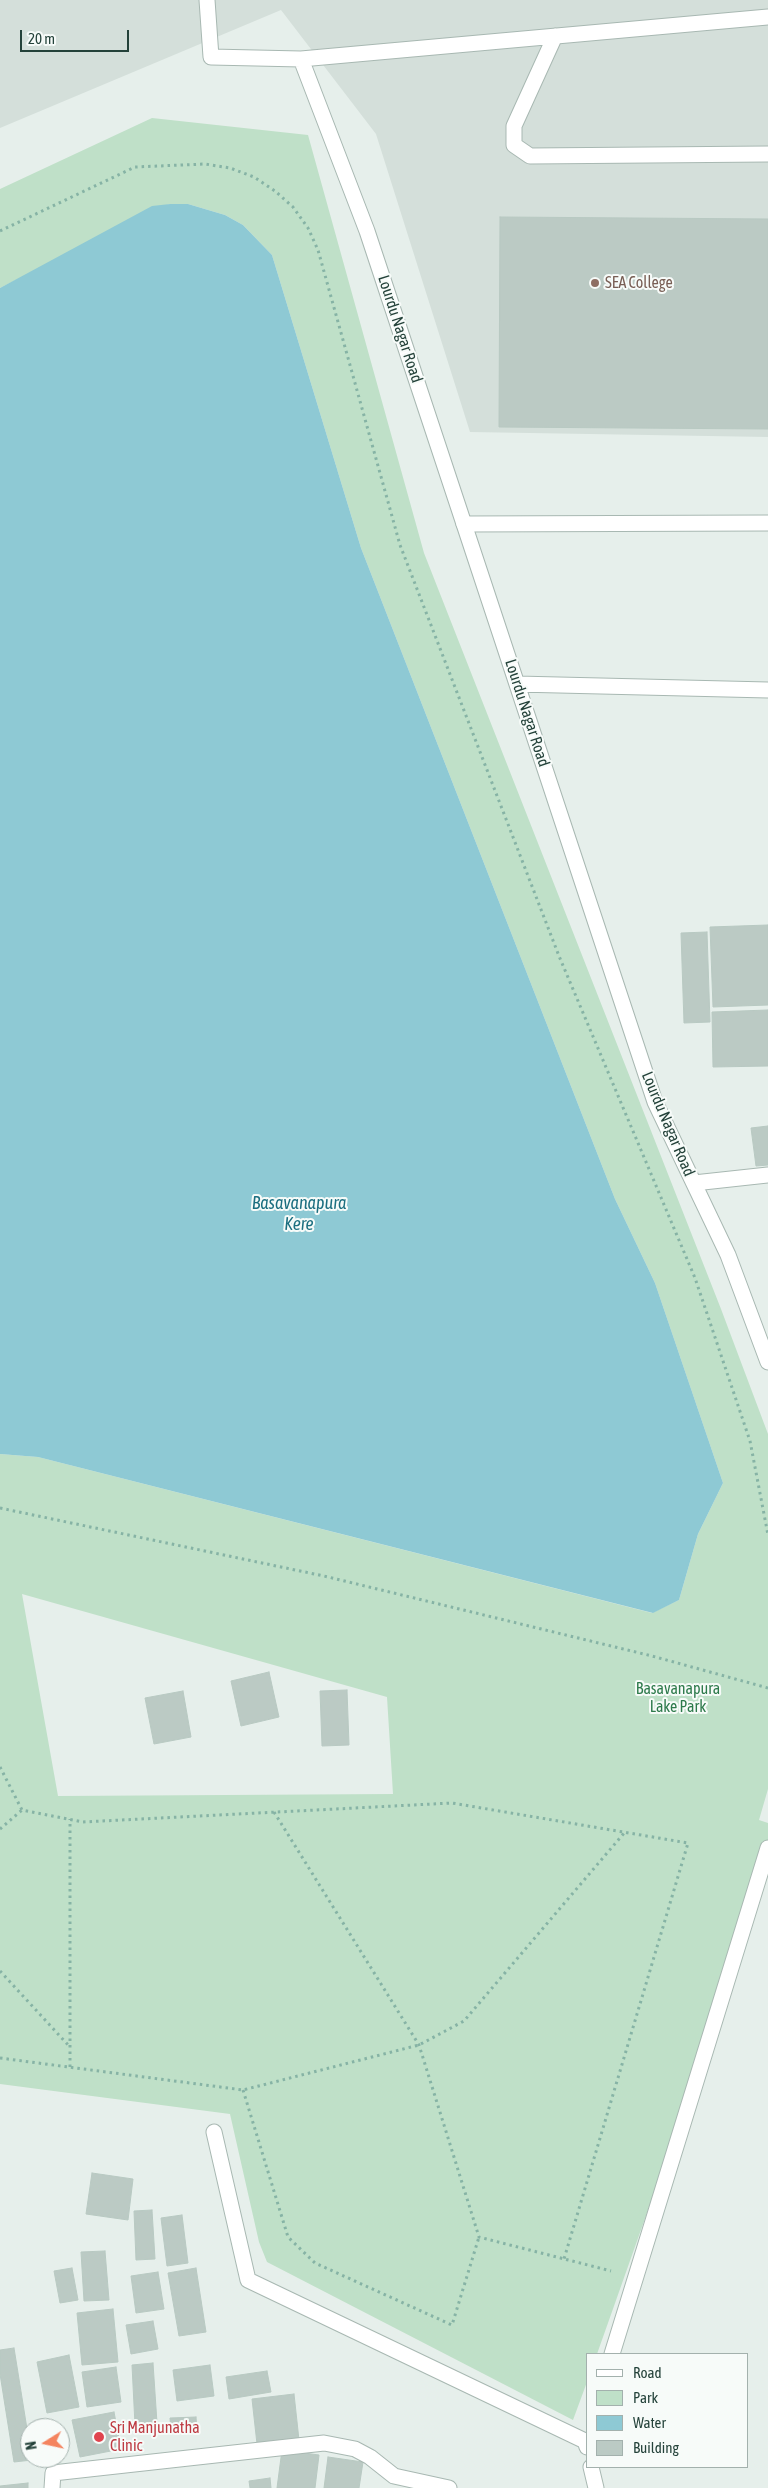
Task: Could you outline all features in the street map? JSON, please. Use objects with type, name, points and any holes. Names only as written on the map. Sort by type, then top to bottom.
[{"type":"street","points":[[207,0],[211,56],[300,59],[768,17]]},
{"type":"street","points":[[555,36],[514,126],[514,145],[530,156],[768,154]]},
{"type":"street","name":"Lourdu Nagar Road","points":[[300,59],[367,231],[655,1102],[728,1255],[764,1338],[768,1362]]},
{"type":"street","points":[[464,524],[768,523]]},
{"type":"street","points":[[517,684],[768,690]]},
{"type":"street","points":[[694,1183],[768,1175]]},
{"type":"street","points":[[612,2353],[768,1848]]},
{"type":"street","points":[[214,2132],[248,2280],[586,2441]]},
{"type":"street","points":[[52,2488],[53,2473],[324,2444],[355,2449],[370,2457],[394,2476],[449,2488]]},
{"type":"street","points":[[591,2468],[596,2488]]},
{"type":"path","points":[[0,232],[134,167],[205,164],[230,168],[254,177],[275,191],[293,207],[308,228],[318,250],[400,545],[559,956],[695,1278],[750,1441],[768,1535]]},
{"type":"path","points":[[0,1508],[324,1576],[652,1656],[768,1688]]},
{"type":"path","points":[[0,1767],[22,1810]]},
{"type":"path","points":[[22,1810],[83,1822],[452,1803],[688,1843],[564,2259]]},
{"type":"path","points":[[0,1829],[22,1810]]},
{"type":"path","points":[[243,2090],[288,2237],[315,2263],[452,2326],[479,2237],[419,2045],[274,1812]]},
{"type":"path","points":[[70,1819],[70,2067]]},
{"type":"path","points":[[0,2058],[243,2090],[419,2045],[464,2020],[625,1831]]},
{"type":"path","points":[[0,1971],[70,2048]]},
{"type":"path","points":[[479,2237],[636,2278]]},
{"type":"shaded area","name":"SEA College","points":[[0,0],[768,0],[768,437],[470,432],[376,134],[281,10],[0,128]]},
{"type":"green space","name":"Basavanapura Lake Park","points":[[152,118],[308,135],[424,553],[721,1309],[768,1434],[768,1789],[759,1820],[768,1823],[768,1871],[597,2353],[586,2353],[586,2385],[573,2420],[267,2262],[259,2242],[230,2114],[0,2084],[0,1454],[38,1457],[652,1613],[679,1600],[698,1534],[723,1483],[655,1283],[615,1199],[361,548],[272,255],[243,225],[225,215],[188,204],[169,204],[0,288],[0,189]],"holes":[[[22,1594],[387,1697],[393,1794],[58,1796]]]},
{"type":"water","name":"Basavanapura Kere","points":[[188,204],[225,215],[243,225],[272,255],[361,548],[615,1199],[655,1283],[723,1483],[698,1534],[679,1600],[653,1613],[38,1457],[0,1454],[0,288],[152,206]]},
{"type":"building","points":[[500,217],[768,219],[768,429],[499,427]]},
{"type":"building","points":[[768,925],[768,1005],[713,1007],[710,927]]},
{"type":"building","points":[[707,932],[710,1022],[684,1023],[681,933]]},
{"type":"building","points":[[768,1010],[768,1066],[713,1067],[712,1012]]},
{"type":"building","points":[[768,1126],[768,1165],[756,1166],[751,1128]]},
{"type":"building","points":[[269,1672],[279,1717],[241,1726],[231,1681]]},
{"type":"building","points":[[347,1690],[349,1745],[322,1746],[320,1691]]},
{"type":"building","points":[[183,1691],[191,1737],[154,1744],[145,1698]]},
{"type":"building","points":[[92,2173],[133,2179],[128,2220],[86,2214]]},
{"type":"building","points":[[152,2210],[155,2259],[136,2260],[134,2211]]},
{"type":"building","points":[[182,2215],[188,2263],[167,2266],[161,2218]]},
{"type":"building","points":[[105,2251],[109,2300],[84,2301],[81,2252]]},
{"type":"building","points":[[72,2268],[78,2300],[60,2303],[54,2271]]},
{"type":"building","points":[[196,2268],[206,2332],[179,2336],[168,2273]]},
{"type":"building","points":[[158,2272],[164,2309],[136,2313],[131,2276]]},
{"type":"building","points":[[113,2309],[118,2362],[82,2365],[77,2313]]},
{"type":"building","points":[[153,2321],[158,2349],[131,2354],[126,2325]]},
{"type":"building","points":[[14,2348],[25,2418],[20,2418],[20,2461],[14,2462],[0,2374],[0,2350]]},
{"type":"building","points":[[69,2355],[79,2407],[47,2413],[37,2362]]},
{"type":"building","points":[[153,2363],[157,2423],[135,2425],[132,2365]]},
{"type":"building","points":[[210,2365],[214,2396],[177,2401],[173,2370]]},
{"type":"building","points":[[116,2367],[121,2402],[87,2407],[82,2372]]},
{"type":"building","points":[[267,2371],[271,2392],[229,2399],[226,2377]]},
{"type":"building","points":[[294,2394],[299,2440],[257,2444],[252,2399]]},
{"type":"building","points":[[114,2412],[121,2449],[80,2457],[72,2420]]},
{"type":"building","points":[[196,2417],[197,2432],[171,2433],[170,2418]]},
{"type":"building","points":[[282,2450],[319,2455],[315,2488],[277,2488]]},
{"type":"building","points":[[328,2457],[363,2462],[359,2488],[324,2488]]},
{"type":"building","points":[[270,2478],[271,2488],[250,2488],[249,2481]]},
{"type":"building","points":[[28,2483],[28,2488],[0,2488],[0,2486]]},
{"type":"place","name":"SEA College","points":[[595,283]]},
{"type":"place","name":"Sri Manjunatha Clinic","points":[[99,2437]]}]
